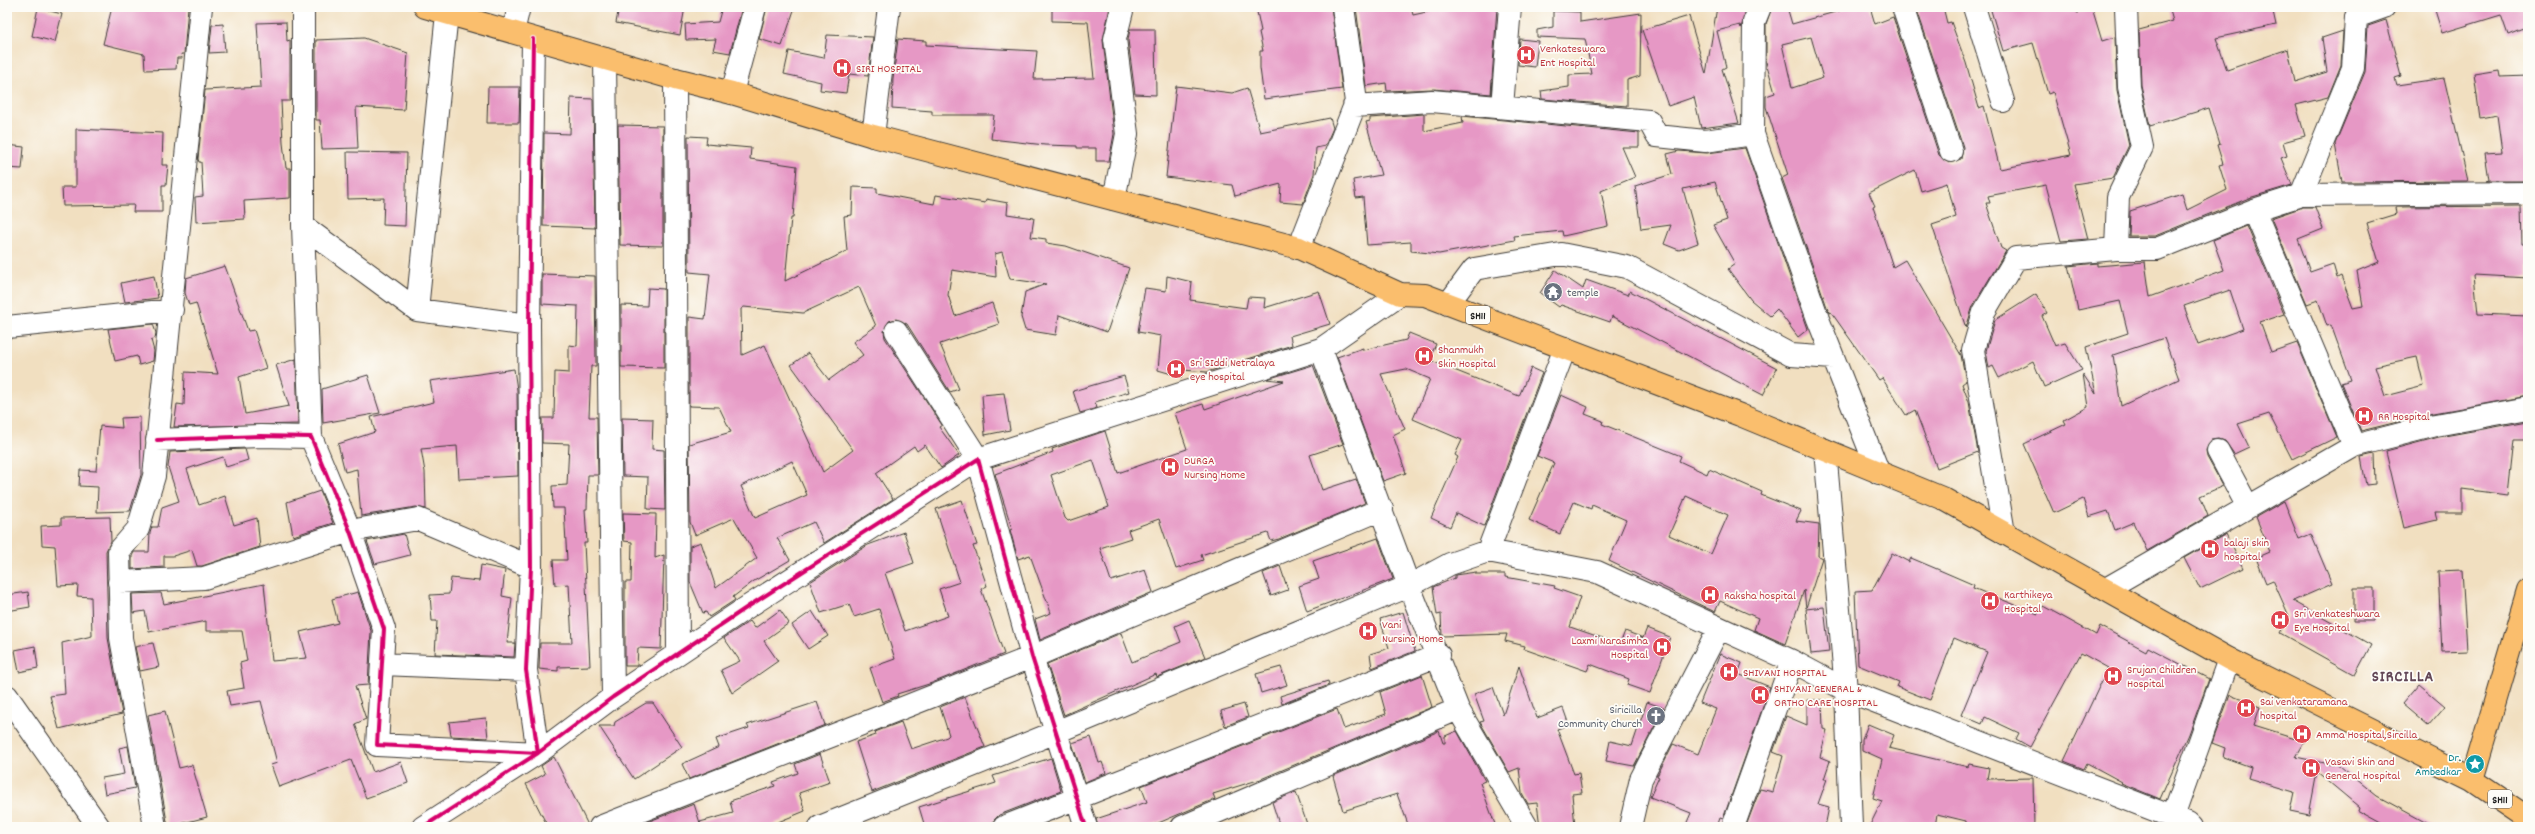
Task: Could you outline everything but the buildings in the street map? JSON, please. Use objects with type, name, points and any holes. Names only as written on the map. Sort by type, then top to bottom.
[{"type":"main road","name":"SH11","points":[[425,7],[675,79],[732,93],[873,136],[1299,248],[1400,294],[1425,295],[1565,348],[1825,450],[1942,498],[2230,659],[2472,780],[2528,818]]},
{"type":"main road","points":[[2472,780],[2528,590]]},
{"type":"street","points":[[155,827],[121,638],[119,551],[138,529],[154,476],[202,7]]},
{"type":"street","points":[[303,7],[303,226],[311,437],[350,531],[384,629],[377,745],[538,753]]},
{"type":"street","points":[[519,7],[523,36],[529,325],[531,567],[526,670],[538,753]]},
{"type":"street","points":[[732,93],[755,7]]},
{"type":"street","points":[[873,136],[889,7]]},
{"type":"street","points":[[1114,199],[1127,134],[1115,39],[1123,7]]},
{"type":"street","points":[[1299,248],[1356,102],[1343,7]]},
{"type":"street","points":[[1502,107],[1510,7]]},
{"type":"street","points":[[1760,7],[1754,22],[1753,134],[1833,358],[1878,473]]},
{"type":"street","points":[[1903,7],[1951,151]]},
{"type":"street","points":[[1974,7],[2003,101]]},
{"type":"street","points":[[2116,249],[2118,197],[2142,147],[2129,87],[2126,7]]},
{"type":"street","points":[[2300,196],[2353,68],[2356,17],[2384,7]]},
{"type":"street","points":[[417,310],[448,13]]},
{"type":"street","points":[[605,59],[613,697]]},
{"type":"street","points":[[675,79],[678,653]]},
{"type":"street","points":[[1354,106],[1432,101],[1649,121],[1657,136],[1705,141],[1753,134]]},
{"type":"street","points":[[2004,533],[1974,350],[1984,312],[2016,258],[2116,249],[2157,249],[2254,210],[2300,196],[2528,193]]},
{"type":"street","points":[[2254,210],[2354,446]]},
{"type":"street","points":[[303,226],[417,310],[529,325]]},
{"type":"street","points":[[1448,304],[1474,269],[1561,254],[1627,267],[1791,355],[1833,358]]},
{"type":"street","points":[[423,827],[538,753],[613,697],[678,653],[978,460],[1321,349],[1400,294]]},
{"type":"street","points":[[7,327],[172,310]]},
{"type":"street","points":[[896,331],[978,460],[1032,657],[1086,827]]},
{"type":"street","points":[[1488,551],[1565,348]]},
{"type":"street","points":[[1321,349],[1382,509],[1409,586],[1439,655],[1458,709],[1527,827]]},
{"type":"street","points":[[2106,589],[2354,446],[2436,425],[2528,408]]},
{"type":"street","points":[[157,440],[260,436],[311,437]]},
{"type":"street","points":[[1825,450],[1846,690],[1851,827]]},
{"type":"street","points":[[2218,451],[2248,507]]},
{"type":"street","points":[[600,827],[1032,657],[1382,509]]},
{"type":"street","points":[[119,582],[204,578],[350,531],[418,519],[531,567]]},
{"type":"street","points":[[820,827],[1056,732],[1409,586],[1450,564],[1488,551],[1597,572],[1792,661],[1846,690],[2182,822],[2230,659]]},
{"type":"street","points":[[1630,827],[1641,780],[1719,628]]},
{"type":"street","points":[[1004,827],[1439,655]]},
{"type":"street","points":[[1733,827],[1792,661]]},
{"type":"street","points":[[382,664],[526,670]]},
{"type":"street","points":[[7,696],[99,827]]},
{"type":"street","points":[[1182,827],[1458,709]]},
{"type":"cycle path","points":[[157,440],[260,436],[311,437],[350,531],[384,629],[377,745],[538,753],[526,670],[531,567],[529,325],[533,39]]},
{"type":"cycle path","points":[[423,827],[538,753],[613,697],[749,606],[978,459],[1032,657],[1086,827]]},
{"type":"place","name":"Venkateswara Ent Hospital","points":[[1526,55]]},
{"type":"place","name":"SIRI HOSPITAL","points":[[842,68]]},
{"type":"place","name":"temple","points":[[1553,292]]},
{"type":"place","name":"Shanmukh Skin Hospital","points":[[1424,356]]},
{"type":"place","name":"Sri SIddi Netralaya eye hospital","points":[[1176,369]]},
{"type":"place","name":"RR Hospital","points":[[2364,416]]},
{"type":"place","name":"DURGA Nursing Home","points":[[1170,467]]},
{"type":"place","name":"balaji skin hospital","points":[[2210,549]]},
{"type":"place","name":"Raksha hospital","points":[[1710,595]]},
{"type":"place","name":"Karthikeya Hospital","points":[[1990,601]]},
{"type":"place","name":"Sri Venkateshwara Eye Hospital","points":[[2280,620]]},
{"type":"place","name":"Vani Nursing Home","points":[[1368,631]]},
{"type":"place","name":"Laxmi Narasimha Hospital","points":[[1662,647]]},
{"type":"place","name":"SHIVANI HOSPITAL","points":[[1729,672]]},
{"type":"place","name":"Srujan Children Hospital","points":[[2113,676]]},
{"type":"place","name":"SHIVANI GENERAL & ORTHO CARE HOSPITAL","points":[[1760,695]]},
{"type":"place","name":"Sai venkataramana hospital","points":[[2246,708]]},
{"type":"place","name":"Siricilla Community Church","points":[[1656,716]]},
{"type":"place","name":"Amma Hospital,Sircilla","points":[[2302,734]]},
{"type":"place","name":"Dr. Ambedkar","points":[[2475,764]]},
{"type":"place","name":"Vasavi Skin and General Hospital","points":[[2311,768]]},
{"type":"district","name":"SIRCILLA","points":[[2403,675]]}]
